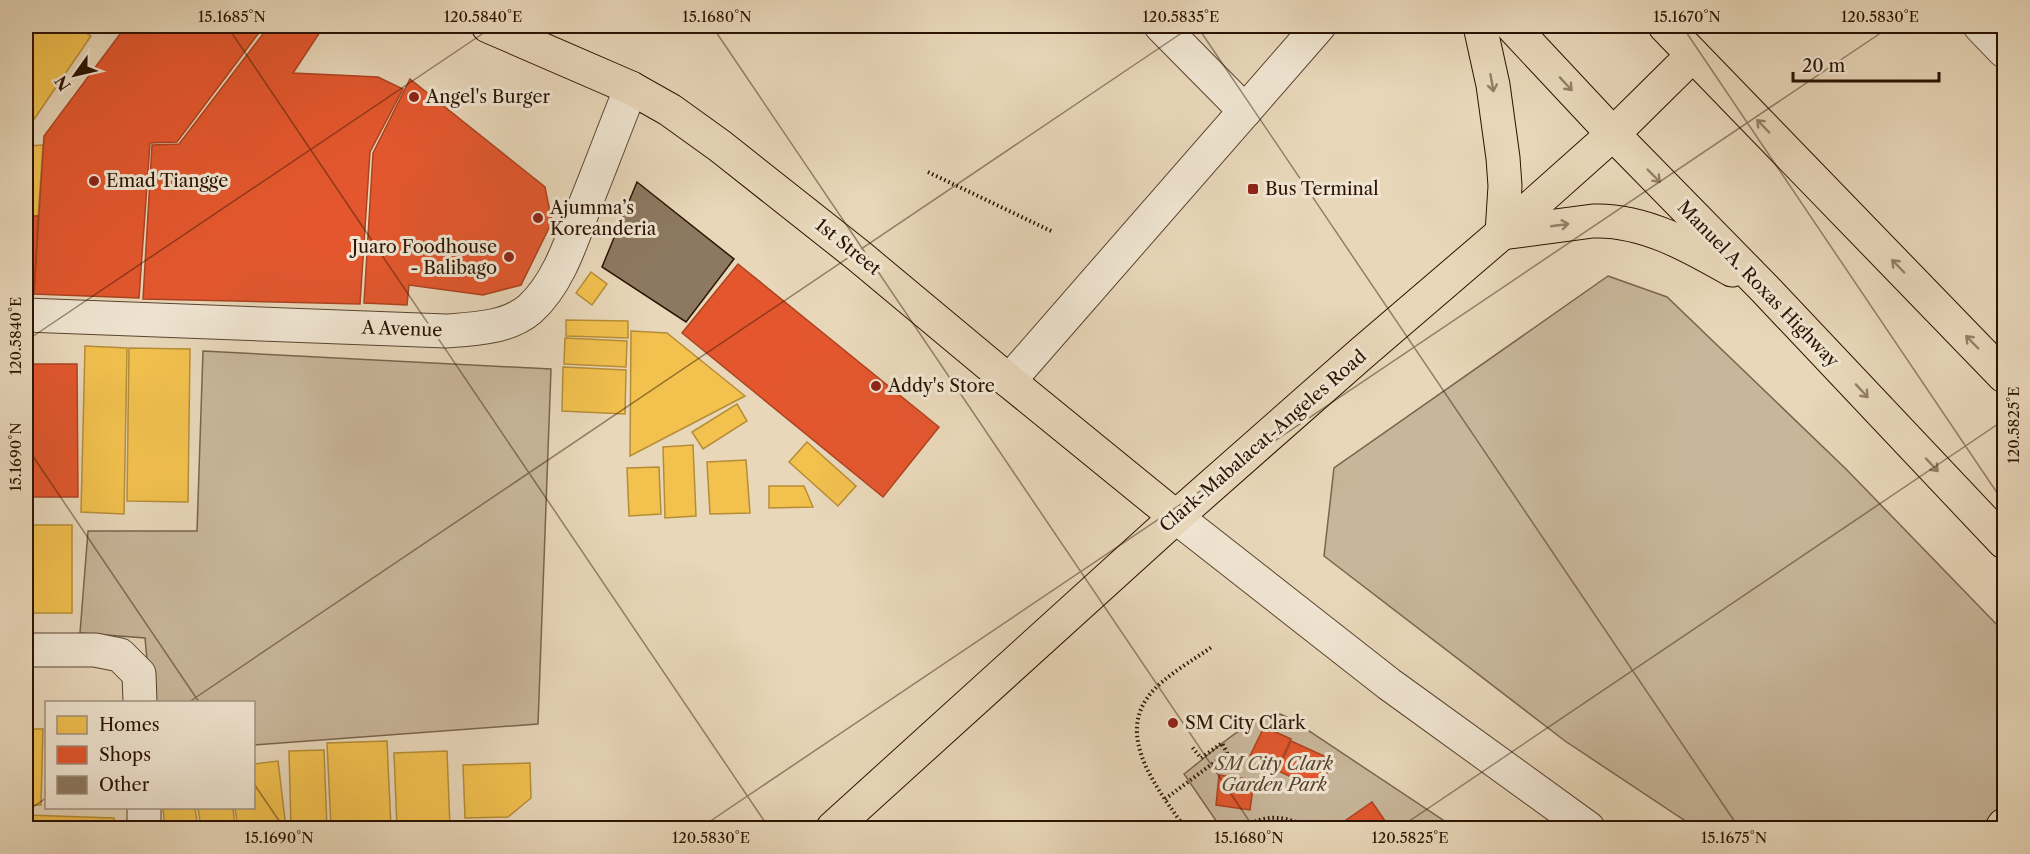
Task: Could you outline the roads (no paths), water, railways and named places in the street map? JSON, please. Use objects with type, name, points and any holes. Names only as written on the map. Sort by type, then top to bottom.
[{"type":"main road","points":[[1480,26],[1493,85],[1503,158],[1505,186],[1502,233],[1593,221],[1628,224],[1676,239],[1764,288]]},
{"type":"main road","name":"Manuel A. Roxas Highway","points":[[1512,26],[2004,542]]},
{"type":"main road","points":[[1665,26],[2004,376]]},
{"type":"main road","name":"1st Street","points":[[504,29],[631,88],[670,110],[720,146],[860,256],[1176,517]]},
{"type":"main road","name":"Clark-Mabalacat-Angeles Road","points":[[833,828],[1176,517],[1613,134],[1693,55]]},
{"type":"street","points":[[1161,26],[1245,111]]},
{"type":"street","points":[[1009,381],[1319,26]]},
{"type":"street","points":[[1980,26],[2004,51]]},
{"type":"street","name":"A Avenue","points":[[26,315],[446,331],[475,329],[505,322],[529,310],[547,288],[563,261],[631,88]]},
{"type":"street","points":[[1176,517],[1389,684],[1588,828]]},
{"type":"street","points":[[26,650],[95,650],[120,655],[139,674],[140,701]]},
{"type":"street","points":[[144,809],[144,828]]},
{"type":"place","name":"Angel's Burger","points":[[414,97]]},
{"type":"place","name":"Emad Tiangge","points":[[94,181]]},
{"type":"place","name":"Bus Terminal","points":[[1253,189]]},
{"type":"place","name":"Ajumma’s Koreanderia","points":[[538,218]]},
{"type":"place","name":"Juaro Foodhouse - Balibago","points":[[509,257]]},
{"type":"place","name":"Addy's Store","points":[[876,386]]},
{"type":"place","name":"SM City Clark","points":[[1173,723]]},
{"type":"park label","name":"SM City Clark Garden Park","points":[[1274,774]]}]
